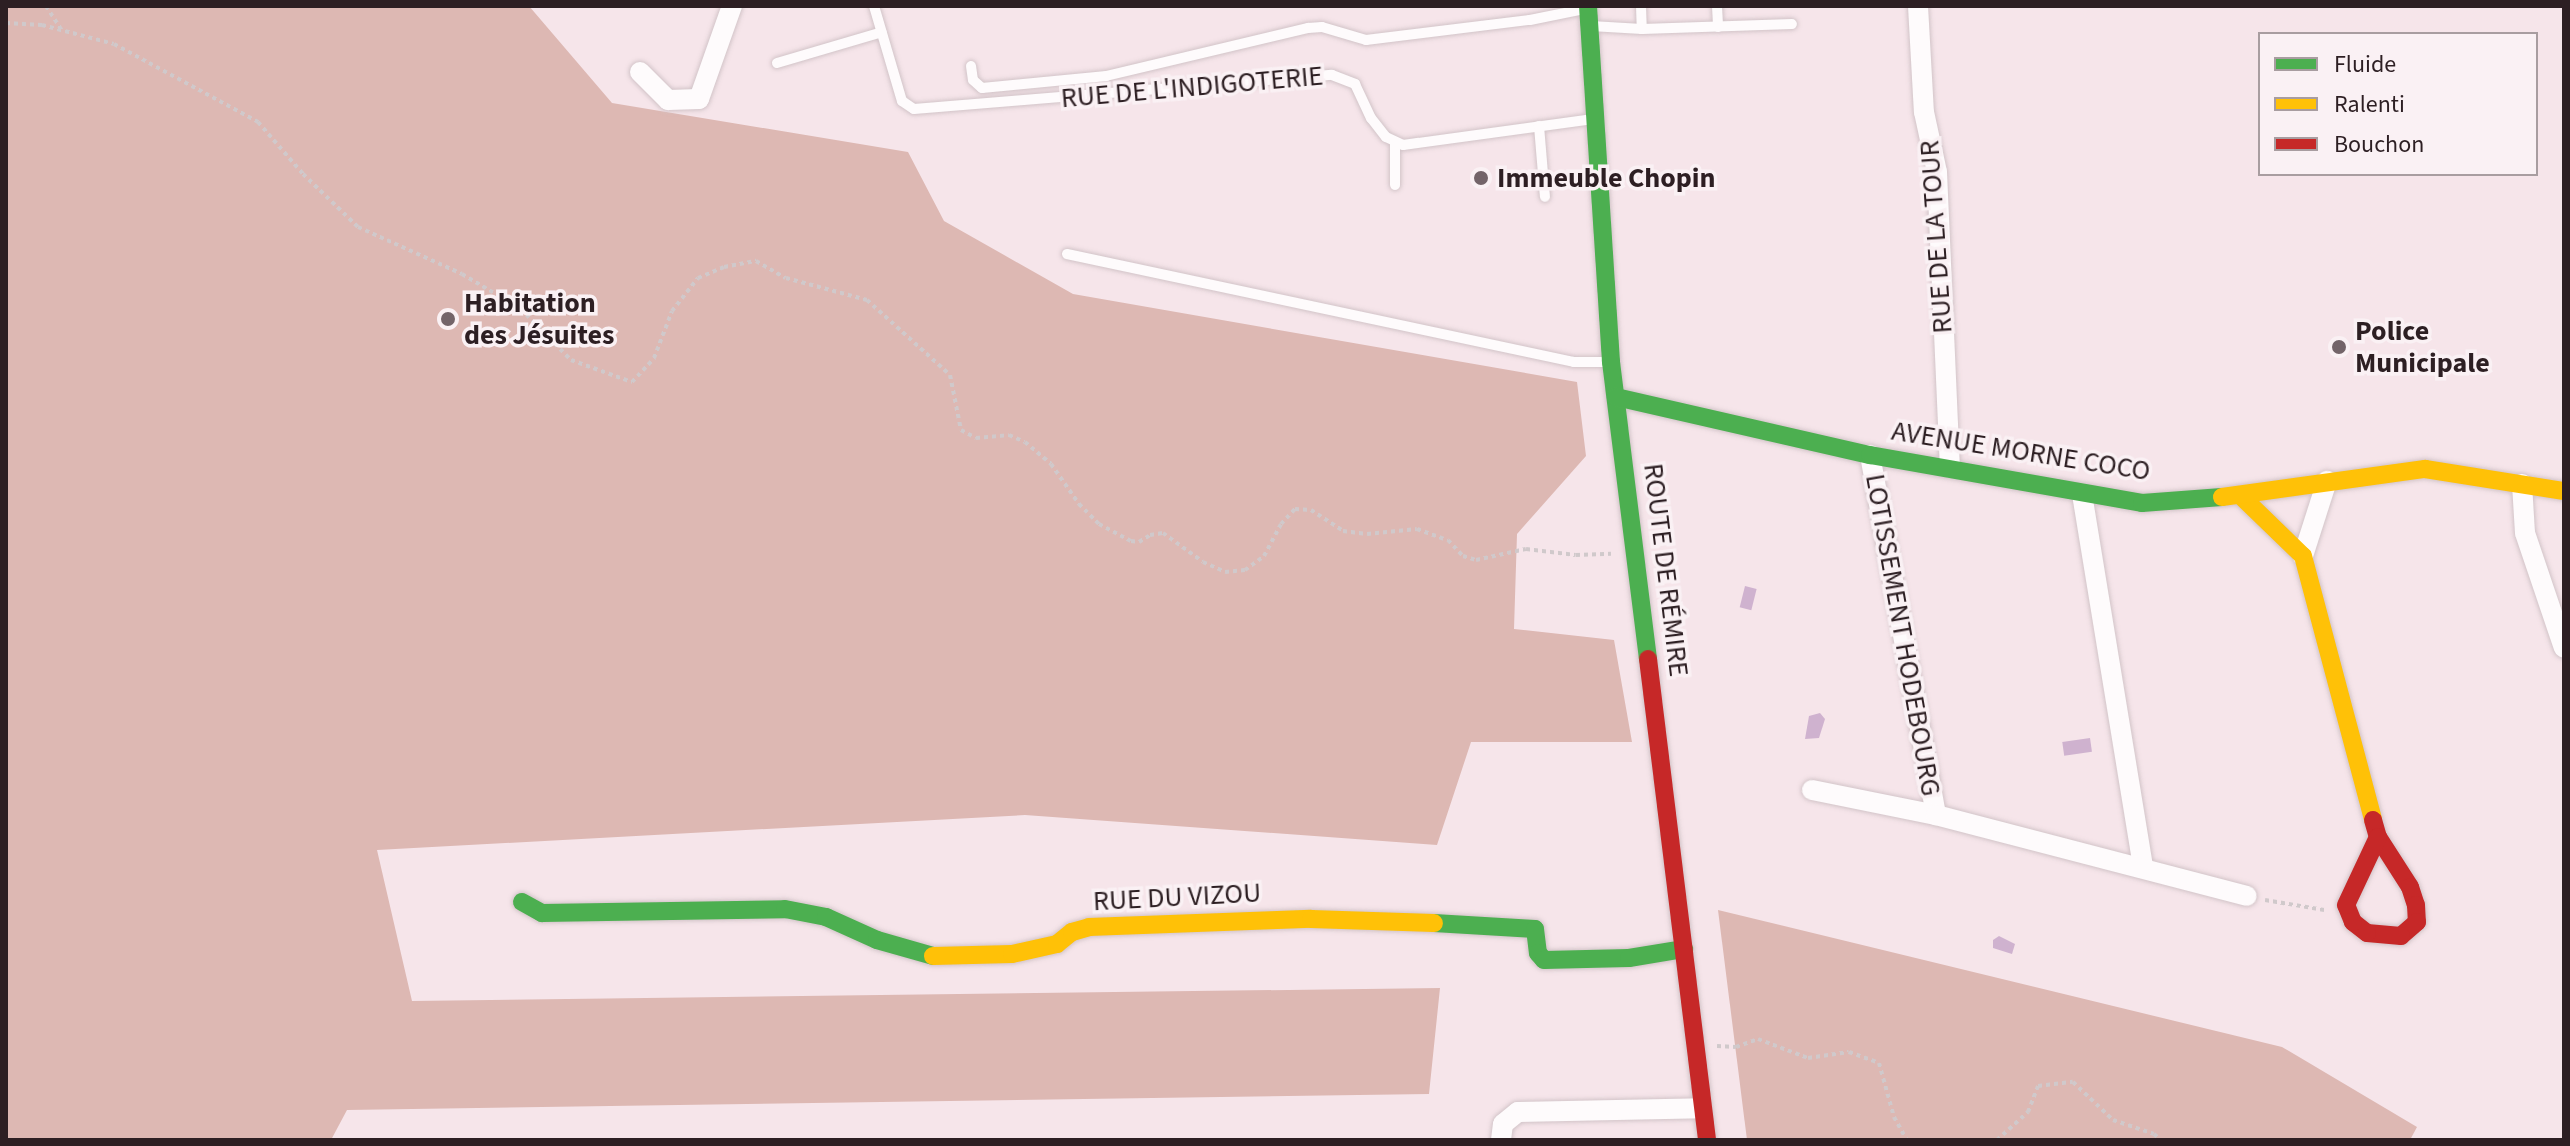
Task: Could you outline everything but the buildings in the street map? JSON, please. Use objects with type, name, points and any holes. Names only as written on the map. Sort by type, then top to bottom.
[{"type":"street","points":[[640,72],[668,100],[699,99],[732,6]]},
{"type":"street","name":"RUE DE LA TOUR","points":[[1918,6],[1924,112],[1937,172],[1950,468]]},
{"type":"street","name":"ROUTE DE RÉMIRE","points":[[1588,13],[1611,362],[1707,1140]]},
{"type":"street","name":"AVENUE MORNE COCO","points":[[1616,397],[1870,455],[2142,503],[2241,496],[2425,469],[2564,491]]},
{"type":"street","name":"LOTISSEMENT HODEBOURG","points":[[1870,455],[1936,815]]},
{"type":"street","points":[[2303,556],[2327,481]]},
{"type":"street","points":[[2522,484],[2525,533],[2564,648]]},
{"type":"street","points":[[2082,494],[2143,867]]},
{"type":"street","points":[[2241,496],[2303,556],[2378,837],[2410,887],[2417,922],[2401,936],[2384,937],[2367,933],[2353,922],[2346,905],[2352,886],[2378,837]]},
{"type":"street","points":[[1812,790],[1936,815],[2247,896]]},
{"type":"street","name":"RUE DU VIZOU","points":[[522,902],[542,913],[785,909],[826,917],[877,940],[936,957],[1012,954],[1057,944],[1072,932],[1089,927],[1311,919],[1535,929],[1538,953],[1544,960],[1629,958],[1684,949]]},
{"type":"street","points":[[1501,1140],[1503,1124],[1518,1112],[1702,1108]]},
{"type":"lane","name":"RUE DE L'INDIGOTERIE","points":[[874,6],[902,101],[914,109],[1332,75],[1355,84],[1371,118],[1386,137],[1395,142]]},
{"type":"lane","points":[[1641,6],[1642,29]]},
{"type":"lane","points":[[1717,6],[1718,27]]},
{"type":"lane","points":[[971,66],[973,80],[982,88],[1106,76],[1322,27],[1366,40],[1588,13],[1642,29],[1792,24]]},
{"type":"lane","points":[[777,63],[882,32]]},
{"type":"lane","points":[[1395,185],[1395,142],[1403,145],[1595,118]]},
{"type":"lane","points":[[1539,126],[1545,197]]},
{"type":"lane","points":[[1067,254],[1574,362],[1611,362]]},
{"type":"path","points":[[46,6],[65,34]]},
{"type":"path","points":[[6,23],[42,25],[65,34],[114,44],[258,122],[303,174],[358,227],[462,274],[521,309],[571,360],[632,382],[654,358],[672,311],[698,278],[724,267],[756,261],[786,278],[867,300],[950,375],[961,430],[976,438],[1009,435],[1025,442],[1051,464],[1079,504],[1099,524],[1139,542],[1150,535],[1163,533],[1203,562],[1225,572],[1245,570],[1264,556],[1281,524],[1295,509],[1311,510],[1343,531],[1367,534],[1417,529],[1448,540],[1463,556],[1476,560],[1526,549],[1605,556]]},
{"type":"path","points":[[2247,896],[2323,910],[2346,905]]},
{"type":"path","points":[[1695,1044],[1736,1047],[1758,1039],[1808,1058],[1849,1052],[1879,1063],[1894,1117],[1907,1140]]},
{"type":"path","points":[[1997,1140],[2028,1112],[2038,1086],[2073,1082],[2113,1120],[2154,1134],[2161,1140]]},
{"type":"shaded area","points":[[6,6],[529,6],[612,103],[908,152],[944,221],[1073,294],[1577,382],[1586,456],[1517,534],[1514,629],[1614,640],[1632,742],[1471,742],[1437,845],[1025,815],[377,850],[412,1001],[1440,988],[1429,1094],[347,1110],[331,1140],[6,1140]]},
{"type":"shaded area","points":[[1745,586],[1757,589],[1751,610],[1740,607]]},
{"type":"shaded area","points":[[1820,713],[1825,719],[1819,738],[1805,739],[1809,716]]},
{"type":"shaded area","points":[[2090,738],[2092,752],[2064,756],[2062,742]]},
{"type":"shaded area","points":[[1718,910],[2282,1047],[2417,1127],[2410,1140],[1747,1140]]},
{"type":"shaded area","points":[[1999,936],[2015,944],[2012,954],[1993,948],[1993,940]]},
{"type":"traffic: fast","points":[[1588,6],[1611,362],[1648,659]]},
{"type":"traffic: fast","points":[[1616,397],[1870,455],[2142,503],[2222,497]]},
{"type":"traffic: fast","points":[[522,902],[542,913],[785,909],[826,917],[877,940],[933,956]]},
{"type":"traffic: fast","points":[[1434,923],[1535,929],[1538,953],[1544,960],[1629,958],[1684,949]]},
{"type":"traffic: slow","points":[[2222,497],[2425,469],[2564,491]]},
{"type":"traffic: slow","points":[[2241,496],[2303,556],[2373,820]]},
{"type":"traffic: slow","points":[[933,956],[1012,954],[1057,944],[1072,932],[1089,927],[1311,919],[1434,923]]},
{"type":"traffic: jam","points":[[1648,659],[1707,1140]]},
{"type":"traffic: jam","points":[[2373,820],[2378,837],[2410,887],[2416,905],[2417,922],[2401,936],[2367,933],[2353,922],[2346,905],[2378,837]]},
{"type":"place","name":"Immeuble Chopin","points":[[1481,178]]},
{"type":"place","name":"Habitation des Jésuites","points":[[448,319]]},
{"type":"place","name":"Police Municipale","points":[[2339,347]]}]
